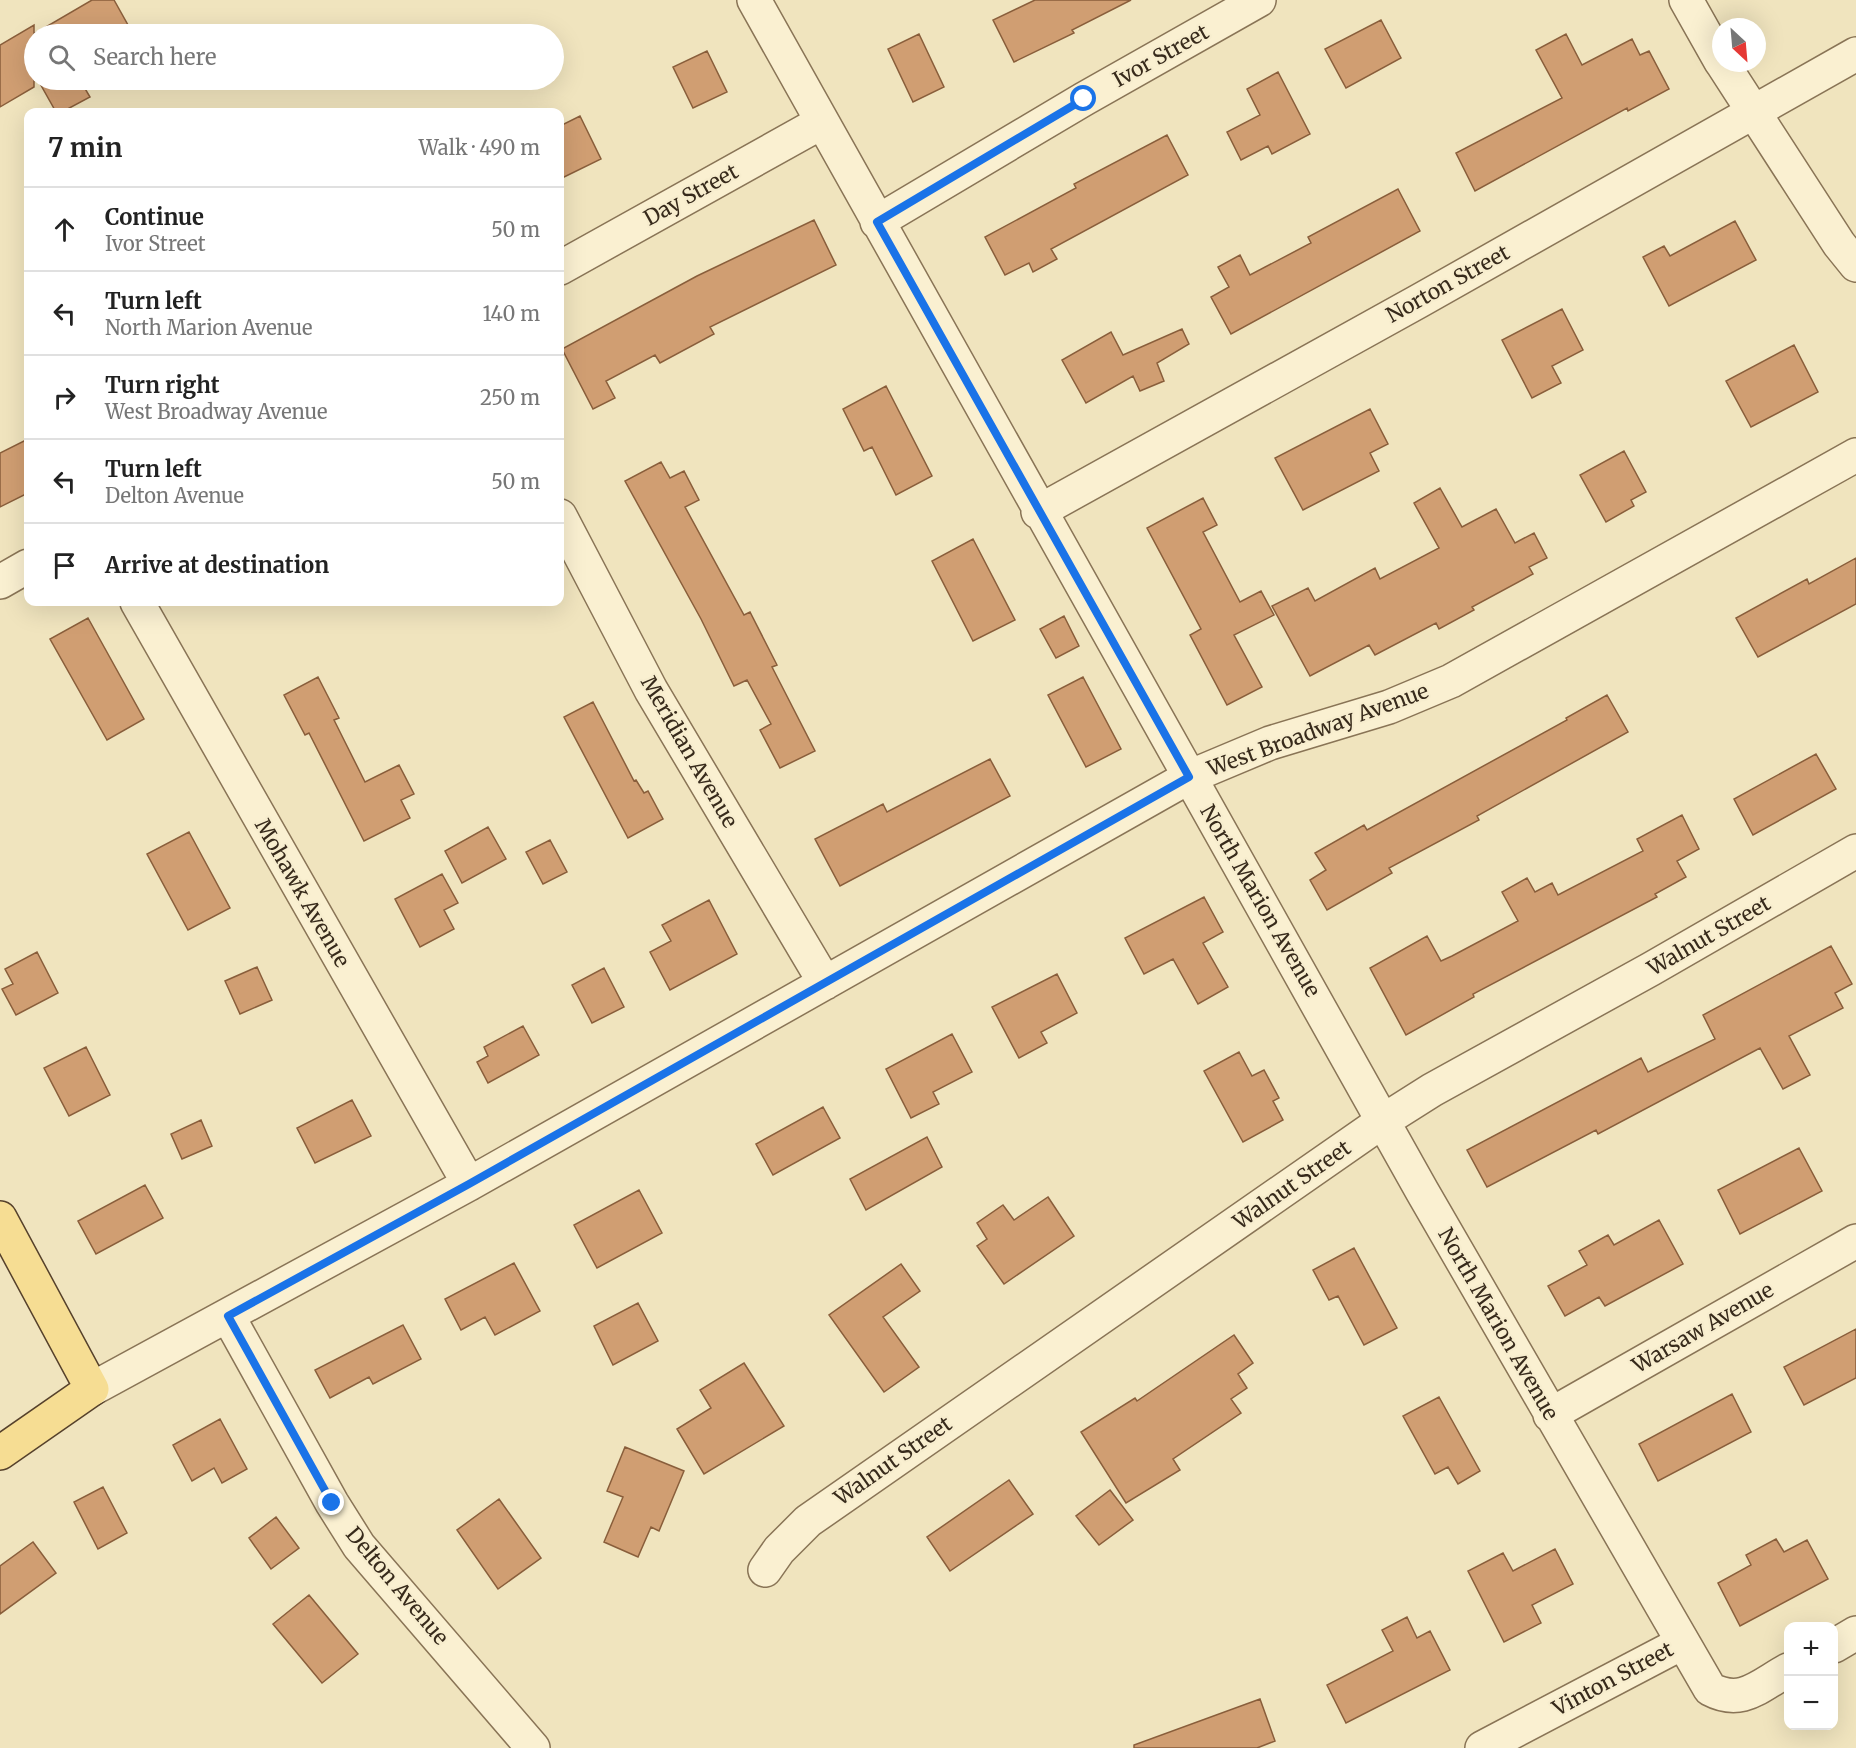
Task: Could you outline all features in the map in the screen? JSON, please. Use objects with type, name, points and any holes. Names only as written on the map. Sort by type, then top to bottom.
[{"type":"main road","points":[[0,1218],[92,1389]]},
{"type":"main road","name":"West Broadway Avenue","points":[[0,1453],[92,1389]]},
{"type":"street","name":"North Marion Avenue","points":[[754,0],[1038,512],[1550,1415],[1682,1642]]},
{"type":"street","name":"Ivor Street","points":[[877,222],[1084,99],[1259,0]]},
{"type":"street","points":[[1686,0],[1712,46]]},
{"type":"street","name":"Norton Street","points":[[1038,512],[1856,54]]},
{"type":"street","points":[[1727,72],[1752,113],[1856,265]]},
{"type":"street","name":"Day Street","points":[[564,266],[822,122]]},
{"type":"street","name":"West Broadway Avenue","points":[[92,1389],[469,1184],[1189,777],[1270,743],[1389,708],[1451,681],[1856,455]]},
{"type":"street","name":"Meridian Avenue","points":[[564,524],[651,690],[825,983]]},
{"type":"street","points":[[0,582],[24,568]]},
{"type":"street","name":"Mohawk Avenue","points":[[139,606],[469,1184]]},
{"type":"street","name":"Walnut Street","points":[[765,1570],[779,1550],[808,1521],[1383,1121],[1432,1090],[1641,975],[1856,851]]},
{"type":"street","name":"Warsaw Avenue","points":[[1550,1415],[1856,1241]]},
{"type":"street","name":"Delton Avenue","points":[[228,1316],[332,1503],[359,1546],[533,1748]]},
{"type":"street","points":[[1838,1643],[1856,1634]]},
{"type":"street","name":"Vinton Street","points":[[1482,1748],[1682,1642],[1710,1689],[1725,1697],[1740,1696],[1784,1672]]},
{"type":"building","points":[[92,0],[114,0],[127,24],[51,24]]},
{"type":"building","points":[[1035,0],[1131,0],[1072,30],[1074,33],[1014,62],[993,20]]},
{"type":"building","points":[[1381,20],[1401,58],[1346,88],[1325,49]]},
{"type":"building","points":[[24,31],[24,90],[29,90],[0,107],[0,45]]},
{"type":"building","points":[[919,34],[944,87],[913,102],[888,49]]},
{"type":"building","points":[[1566,34],[1582,65],[1632,39],[1640,55],[1649,51],[1669,89],[1628,111],[1627,108],[1475,191],[1456,153],[1562,98],[1536,50]]},
{"type":"building","points":[[707,51],[727,92],[693,108],[673,67]]},
{"type":"building","points":[[1278,72],[1310,134],[1272,154],[1268,146],[1241,160],[1227,132],[1260,115],[1247,89]]},
{"type":"building","points":[[44,90],[86,90],[90,97],[69,108],[54,108]]},
{"type":"building","points":[[580,116],[601,159],[564,177],[564,124]]},
{"type":"building","points":[[1167,135],[1188,175],[1051,249],[1057,259],[1033,272],[1029,263],[1005,275],[985,237],[1076,188],[1074,184]]},
{"type":"building","points":[[1398,189],[1420,231],[1231,334],[1211,297],[1229,287],[1218,267],[1240,255],[1250,275],[1311,243],[1308,237]]},
{"type":"building","points":[[814,220],[836,265],[710,327],[714,334],[660,363],[655,355],[606,381],[615,398],[593,409],[564,353],[564,348],[697,276]]},
{"type":"building","points":[[1735,221],[1756,260],[1669,306],[1643,257],[1664,246],[1670,256]]},
{"type":"building","points":[[1562,309],[1583,350],[1552,366],[1561,383],[1532,398],[1502,340]]},
{"type":"building","points":[[1182,329],[1189,344],[1157,363],[1164,381],[1140,391],[1133,376],[1086,403],[1062,360],[1111,332],[1123,355]]},
{"type":"building","points":[[1794,345],[1818,392],[1751,427],[1726,381]]},
{"type":"building","points":[[886,386],[932,476],[896,495],[872,447],[864,451],[843,409]]},
{"type":"building","points":[[1370,409],[1388,444],[1370,453],[1379,471],[1303,510],[1275,458]]},
{"type":"building","points":[[24,441],[24,495],[0,507],[0,453]]},
{"type":"building","points":[[1624,451],[1646,492],[1631,500],[1634,506],[1606,522],[1580,475]]},
{"type":"building","points":[[661,462],[670,478],[684,471],[699,500],[685,507],[744,615],[750,612],[777,665],[772,667],[815,751],[780,768],[760,730],[771,724],[747,680],[734,686],[701,619],[625,481]]},
{"type":"building","points":[[1440,488],[1462,527],[1496,509],[1515,543],[1534,533],[1547,558],[1529,567],[1533,574],[1472,607],[1474,610],[1439,629],[1436,623],[1375,655],[1369,645],[1310,676],[1272,606],[1308,588],[1315,601],[1375,568],[1380,579],[1439,548],[1414,503]]},
{"type":"building","points":[[1203,498],[1217,525],[1203,532],[1240,602],[1261,591],[1274,615],[1234,635],[1262,687],[1227,705],[1190,635],[1201,629],[1147,528]]},
{"type":"building","points":[[973,539],[1015,620],[973,641],[932,561]]},
{"type":"building","points":[[1856,558],[1856,604],[1758,657],[1736,618],[1807,579],[1809,584]]},
{"type":"building","points":[[1064,616],[1079,646],[1056,658],[1040,629]]},
{"type":"building","points":[[88,618],[144,719],[107,740],[50,639]]},
{"type":"building","points":[[318,677],[339,718],[334,720],[365,782],[399,765],[414,794],[401,800],[410,818],[364,841],[309,733],[305,735],[284,695]]},
{"type":"building","points":[[1083,677],[1121,749],[1086,767],[1048,695]]},
{"type":"building","points":[[1607,695],[1628,732],[1477,816],[1479,820],[1389,868],[1392,873],[1327,910],[1310,880],[1326,870],[1315,853],[1364,825],[1367,830],[1567,720],[1566,718]]},
{"type":"building","points":[[593,702],[634,781],[636,780],[644,793],[648,791],[663,819],[628,838],[564,717]]},
{"type":"building","points":[[1816,754],[1836,789],[1753,835],[1734,799]]},
{"type":"building","points":[[990,759],[1010,796],[840,886],[815,839],[883,804],[887,812]]},
{"type":"building","points":[[1682,815],[1699,849],[1677,861],[1686,877],[1655,894],[1657,897],[1473,994],[1474,997],[1406,1035],[1370,968],[1427,936],[1441,961],[1452,956],[1518,921],[1502,892],[1527,878],[1535,892],[1552,883],[1558,895],[1643,851],[1637,839]]},
{"type":"building","points":[[488,827],[506,859],[462,883],[445,851]]},
{"type":"building","points":[[189,832],[230,908],[188,930],[147,854]]},
{"type":"building","points":[[550,840],[567,872],[543,884],[526,852]]},
{"type":"building","points":[[442,874],[458,903],[444,910],[454,929],[420,947],[395,899]]},
{"type":"building","points":[[1204,897],[1223,932],[1203,943],[1228,987],[1198,1004],[1173,959],[1144,974],[1125,938]]},
{"type":"building","points":[[709,900],[737,954],[670,990],[650,952],[671,941],[662,925]]},
{"type":"building","points":[[1831,946],[1852,984],[1835,993],[1843,1008],[1789,1036],[1810,1075],[1783,1089],[1760,1048],[1598,1134],[1596,1130],[1487,1187],[1467,1150],[1641,1058],[1648,1072],[1715,1039],[1703,1015]]},
{"type":"building","points":[[37,952],[58,993],[16,1015],[2,989],[13,984],[5,969]]},
{"type":"building","points":[[257,967],[272,1000],[240,1014],[225,981]]},
{"type":"building","points":[[604,968],[624,1007],[592,1023],[572,985]]},
{"type":"building","points":[[1057,974],[1077,1013],[1041,1032],[1047,1043],[1019,1058],[992,1007]]},
{"type":"building","points":[[523,1026],[539,1055],[488,1083],[477,1062],[488,1056],[484,1047]]},
{"type":"building","points":[[952,1034],[972,1072],[933,1092],[939,1104],[911,1118],[886,1069]]},
{"type":"building","points":[[86,1047],[110,1095],[69,1116],[44,1068]]},
{"type":"building","points":[[1239,1052],[1252,1076],[1264,1070],[1279,1098],[1273,1101],[1283,1120],[1243,1142],[1204,1071]]},
{"type":"building","points":[[352,1100],[371,1136],[315,1163],[297,1128]]},
{"type":"building","points":[[823,1107],[840,1138],[773,1175],[756,1144]]},
{"type":"building","points":[[201,1120],[212,1146],[182,1159],[171,1134]]},
{"type":"building","points":[[927,1137],[942,1167],[866,1210],[850,1179]]},
{"type":"building","points":[[1799,1148],[1822,1191],[1740,1234],[1718,1190]]},
{"type":"building","points":[[145,1185],[163,1218],[96,1254],[78,1221]]},
{"type":"building","points":[[639,1190],[662,1233],[597,1268],[574,1225]]},
{"type":"building","points":[[1048,1197],[1074,1236],[1004,1284],[977,1246],[987,1239],[977,1223],[1003,1205],[1014,1220]]},
{"type":"building","points":[[1659,1220],[1683,1264],[1605,1306],[1599,1297],[1565,1316],[1548,1286],[1587,1265],[1579,1251],[1608,1235],[1614,1245]]},
{"type":"building","points":[[1354,1248],[1397,1328],[1364,1345],[1338,1296],[1329,1300],[1313,1270]]},
{"type":"building","points":[[514,1263],[540,1311],[495,1335],[485,1317],[461,1330],[445,1299]]},
{"type":"building","points":[[901,1264],[920,1291],[883,1317],[919,1367],[884,1392],[829,1315]]},
{"type":"building","points":[[638,1303],[658,1341],[613,1365],[594,1326]]},
{"type":"building","points":[[403,1325],[421,1359],[373,1384],[369,1377],[330,1398],[315,1370]]},
{"type":"building","points":[[1856,1329],[1856,1378],[1804,1405],[1784,1367]]},
{"type":"building","points":[[1234,1335],[1253,1363],[1238,1374],[1247,1388],[1231,1399],[1241,1413],[1173,1459],[1180,1470],[1126,1503],[1081,1432],[1135,1398],[1137,1401]]},
{"type":"building","points":[[744,1363],[784,1426],[704,1474],[677,1429],[711,1408],[700,1390]]},
{"type":"building","points":[[1732,1394],[1751,1432],[1658,1481],[1639,1444]]},
{"type":"building","points":[[1439,1397],[1480,1471],[1458,1484],[1448,1467],[1435,1474],[1403,1416]]},
{"type":"building","points":[[220,1419],[247,1469],[222,1483],[214,1468],[192,1481],[173,1445]]},
{"type":"building","points":[[625,1447],[684,1471],[659,1531],[651,1527],[638,1557],[604,1542],[623,1497],[607,1491]]},
{"type":"building","points":[[1009,1480],[1033,1514],[950,1571],[927,1537]]},
{"type":"building","points":[[103,1487],[127,1533],[98,1549],[74,1502]]},
{"type":"building","points":[[1110,1490],[1133,1520],[1099,1545],[1076,1516]]},
{"type":"building","points":[[499,1499],[541,1558],[498,1589],[457,1530]]},
{"type":"building","points":[[276,1517],[299,1548],[271,1569],[249,1538]]},
{"type":"building","points":[[1776,1539],[1784,1552],[1807,1540],[1828,1579],[1740,1626],[1718,1583],[1751,1565],[1746,1555]]},
{"type":"building","points":[[33,1542],[56,1573],[0,1614],[0,1566]]},
{"type":"building","points":[[1555,1549],[1573,1584],[1532,1605],[1541,1623],[1504,1642],[1468,1571],[1503,1553],[1513,1571]]},
{"type":"building","points":[[309,1595],[358,1654],[322,1683],[273,1624]]},
{"type":"building","points":[[1407,1617],[1417,1638],[1430,1631],[1450,1670],[1346,1723],[1327,1685],[1393,1651],[1382,1630]]},
{"type":"building","points":[[1260,1699],[1275,1741],[1257,1748],[1134,1748],[1134,1745]]},
{"type":"route","points":[[332,1503],[228,1316],[469,1184],[1189,777],[877,222],[1084,99]]}]
